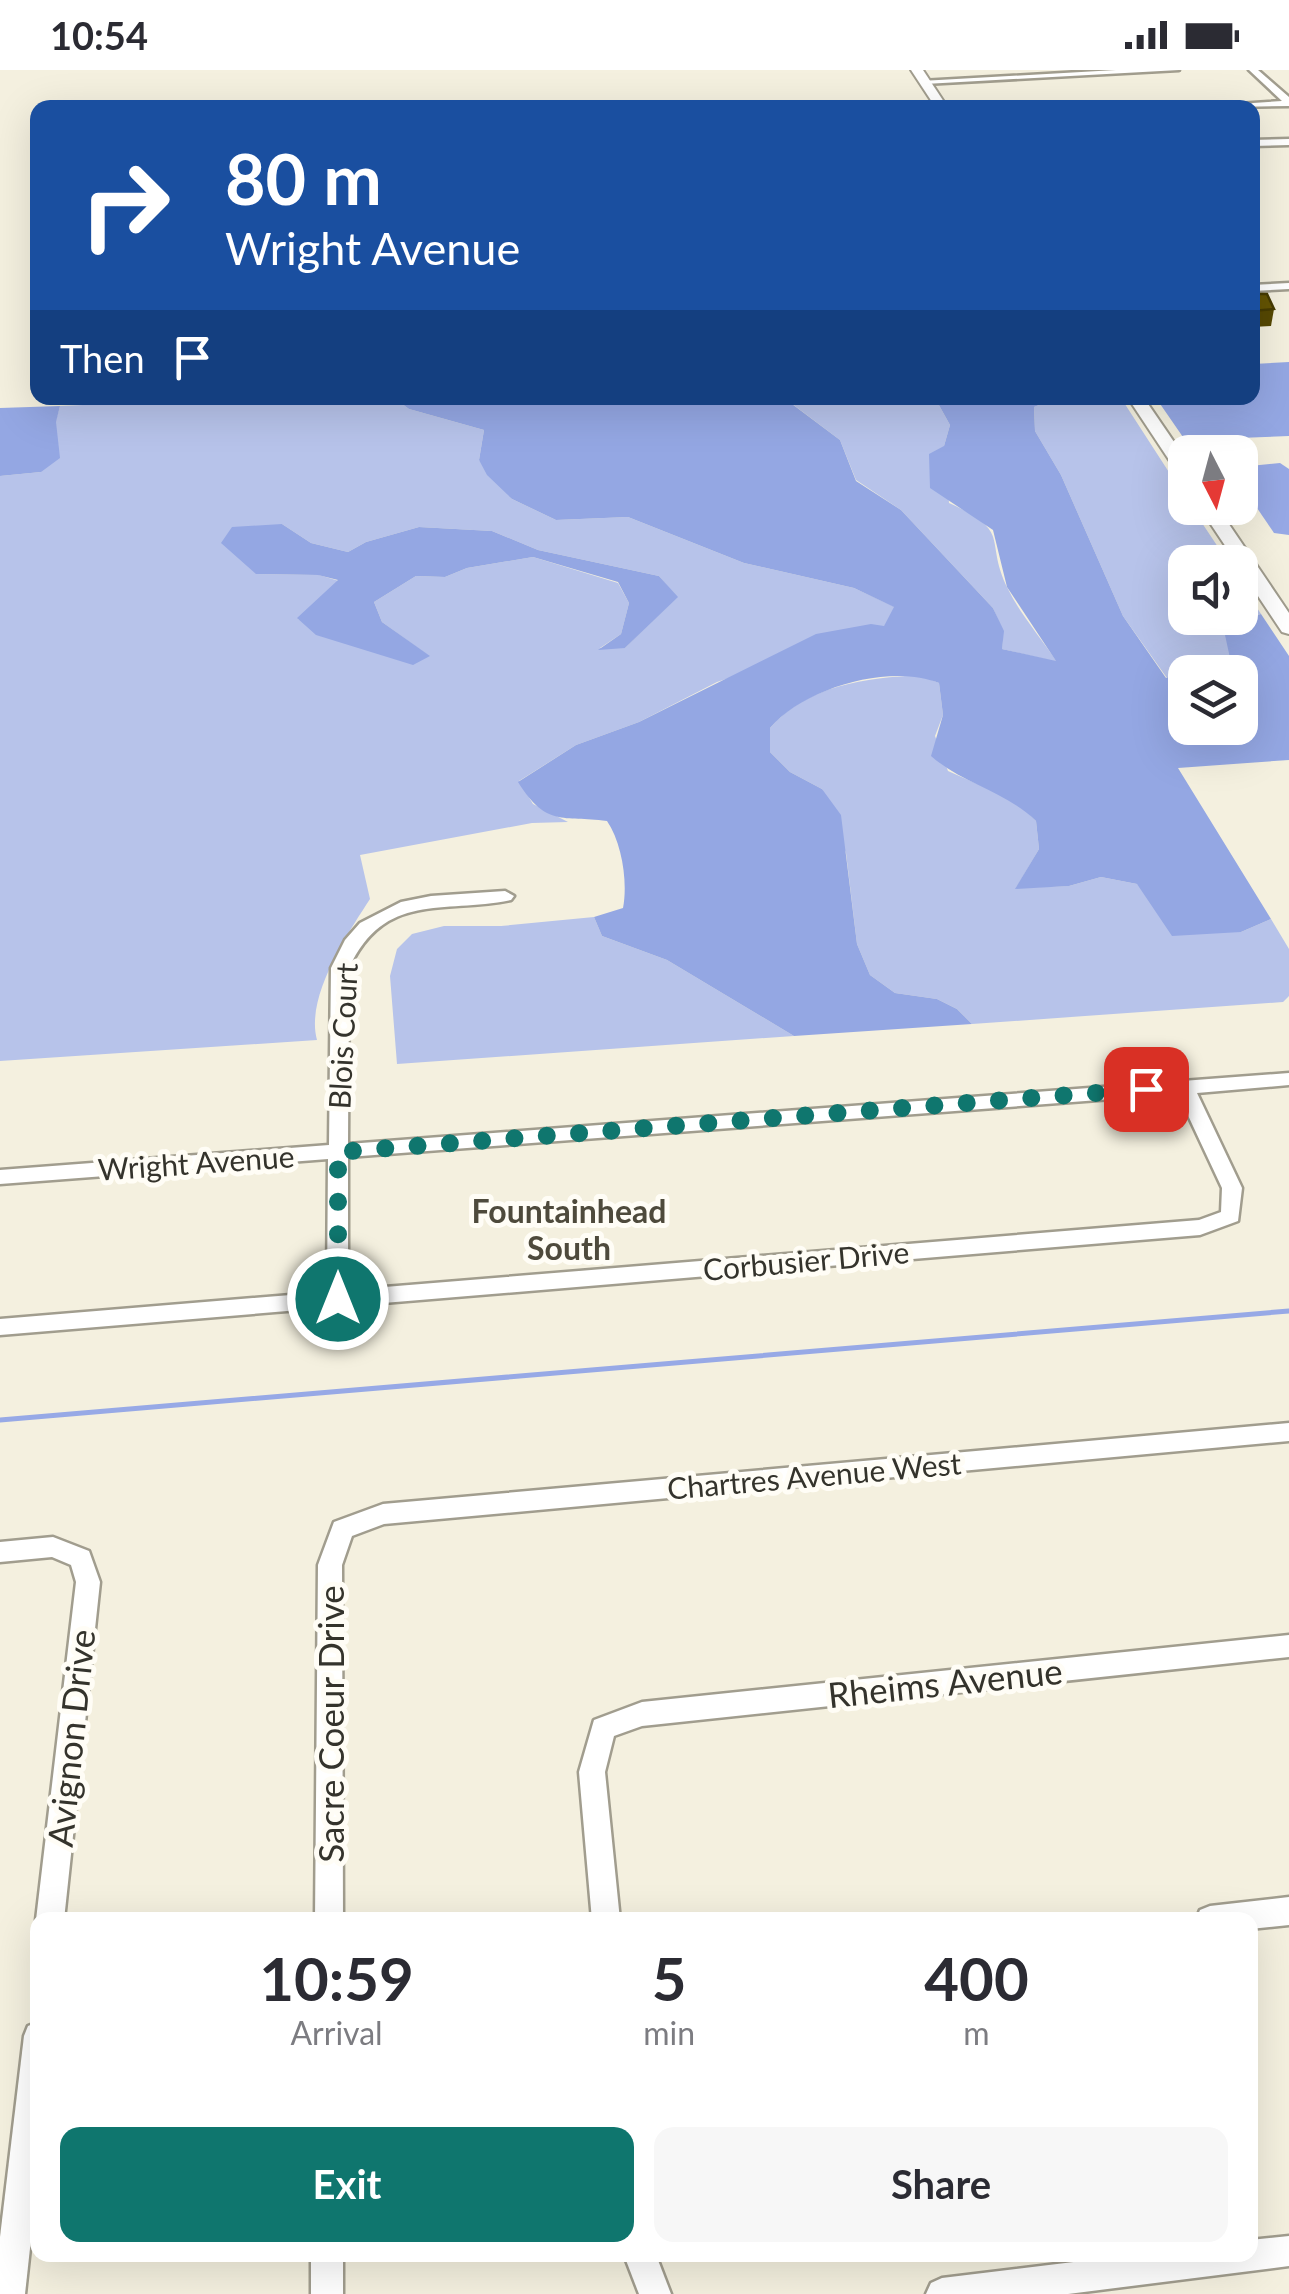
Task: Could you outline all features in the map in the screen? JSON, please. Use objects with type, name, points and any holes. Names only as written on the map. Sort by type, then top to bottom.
[{"type":"main road","points":[[921,76],[937,100]]},
{"type":"main road","points":[[1141,405],[1168,446]]},
{"type":"main road","points":[[1220,525],[1289,628]]},
{"type":"street","points":[[921,76],[1174,70]]},
{"type":"street","points":[[1253,70],[1289,102]]},
{"type":"street","points":[[1260,104],[1289,102]]},
{"type":"street","points":[[1260,144],[1289,142]]},
{"type":"street","points":[[1260,288],[1289,286]]},
{"type":"street","name":"Blois Court","points":[[338,1299],[340,968],[348,942],[366,925],[392,910],[439,899],[504,896]]},
{"type":"street","name":"Wright Avenue","points":[[0,1177],[1289,1078]]},
{"type":"street","name":"Corbusier Drive","points":[[0,1328],[1200,1228],[1231,1216],[1232,1188],[1184,1086]]},
{"type":"street","name":"Chartres Avenue West","points":[[342,1529],[383,1514],[1289,1432]]},
{"type":"street","name":"Sacre Coeur Drive","points":[[329,1912],[330,1565],[342,1529]]},
{"type":"street","name":"Avignon Drive","points":[[0,1552],[53,1547],[81,1558],[88,1582],[51,1912]]},
{"type":"street","name":"Rheims Avenue","points":[[605,1912],[592,1772],[603,1728],[642,1714],[1289,1646]]},
{"type":"street","points":[[1258,1915],[1289,1911]]},
{"type":"street","points":[[9,2294],[30,2107]]},
{"type":"street","points":[[1258,2255],[1289,2251]]},
{"type":"street","points":[[327,2262],[327,2294]]},
{"type":"street","points":[[643,2262],[655,2294]]},
{"type":"street","points":[[942,2294],[1200,2262]]},
{"type":"shaded area","points":[[1289,362],[1289,436],[1182,435],[1161,405],[1260,405],[1260,364]]},
{"type":"shaded area","points":[[404,405],[484,430],[479,460],[512,499],[556,520],[628,517],[744,563],[854,588],[895,607],[884,627],[717,682],[639,722],[576,745],[519,781],[533,804],[568,822],[532,823],[360,855],[370,899],[340,947],[323,985],[315,1023],[317,1040],[0,1061],[0,476],[41,472],[60,406]],"holes":[[[282,524],[311,543],[348,552],[366,542],[419,527],[492,531],[538,550],[659,576],[677,597],[625,648],[600,648],[621,634],[629,603],[618,583],[533,557],[467,568],[445,577],[416,576],[374,602],[382,622],[429,656],[298,619],[339,581],[319,575],[256,574]]]},
{"type":"shaded area","points":[[404,405],[793,405],[840,440],[856,481],[901,510],[993,608],[1004,631],[1002,649],[1056,661],[1007,587],[993,530],[930,488],[929,454],[944,446],[950,425],[939,405],[1039,405],[1034,407],[1035,431],[1061,475],[1123,616],[1168,677],[1168,745],[1258,745],[1258,655],[1229,655],[1225,635],[1258,635],[1261,614],[1289,656],[1289,760],[1178,768],[1271,919],[1241,932],[1172,936],[1137,884],[1101,877],[1069,886],[1015,889],[1039,849],[1036,821],[931,756],[943,715],[939,683],[897,676],[849,683],[804,701],[770,728],[770,752],[790,772],[822,789],[841,815],[857,944],[870,975],[895,993],[937,999],[957,1009],[972,1024],[794,1036],[667,960],[602,936],[594,917],[623,908],[624,898],[622,863],[612,830],[607,821],[547,813],[518,782],[576,745],[639,722],[816,634],[871,624],[884,626],[894,607],[854,588],[744,563],[628,517],[556,520],[512,499],[487,475],[479,460],[484,430]]},
{"type":"shaded area","points":[[794,405],[939,405],[950,425],[944,446],[949,503],[990,530],[1008,589],[1057,662],[1002,649],[1003,631],[993,608],[901,510],[856,480],[840,440]]},
{"type":"shaded area","points":[[1039,405],[1126,405],[1168,471],[1168,525],[1203,525],[1217,545],[1168,545],[1168,635],[1237,635],[1231,655],[1168,655],[1167,678],[1123,616],[1061,475],[1035,431],[1034,407]]},
{"type":"shaded area","points":[[60,406],[56,422],[60,458],[41,472],[0,476],[0,408]]},
{"type":"shaded area","points":[[1280,463],[1289,469],[1289,535],[1274,533],[1258,509],[1258,465]]},
{"type":"shaded area","points":[[282,524],[311,543],[348,552],[366,542],[419,527],[492,531],[538,550],[659,576],[678,597],[625,648],[598,650],[621,634],[629,603],[618,582],[533,557],[467,568],[445,577],[416,576],[374,602],[382,622],[430,656],[413,665],[316,635],[297,618],[338,580],[318,575],[256,574],[221,543],[232,527]]},
{"type":"shaded area","points":[[920,675],[939,683],[943,715],[935,736],[948,771],[1016,801],[1036,821],[1039,849],[1016,888],[1069,886],[1101,877],[1137,884],[1241,932],[1271,919],[1289,949],[1289,996],[1283,1002],[972,1024],[957,1009],[937,999],[895,993],[870,975],[857,944],[846,853],[822,789],[790,772],[770,752],[770,728],[801,702],[819,693],[879,678]]},
{"type":"shaded area","points":[[594,917],[602,936],[667,960],[794,1036],[397,1064],[390,976],[397,949],[412,934],[444,926],[501,926]]},
{"type":"building","points":[[1260,294],[1267,294],[1274,309],[1260,310]]},
{"type":"waterway","points":[[0,1420],[1289,1311]]},
{"type":"district","name":"Fountainhead South","points":[[569,1228]]},
{"type":"route","points":[[338,1299],[338,1152],[1146,1089]]}]
